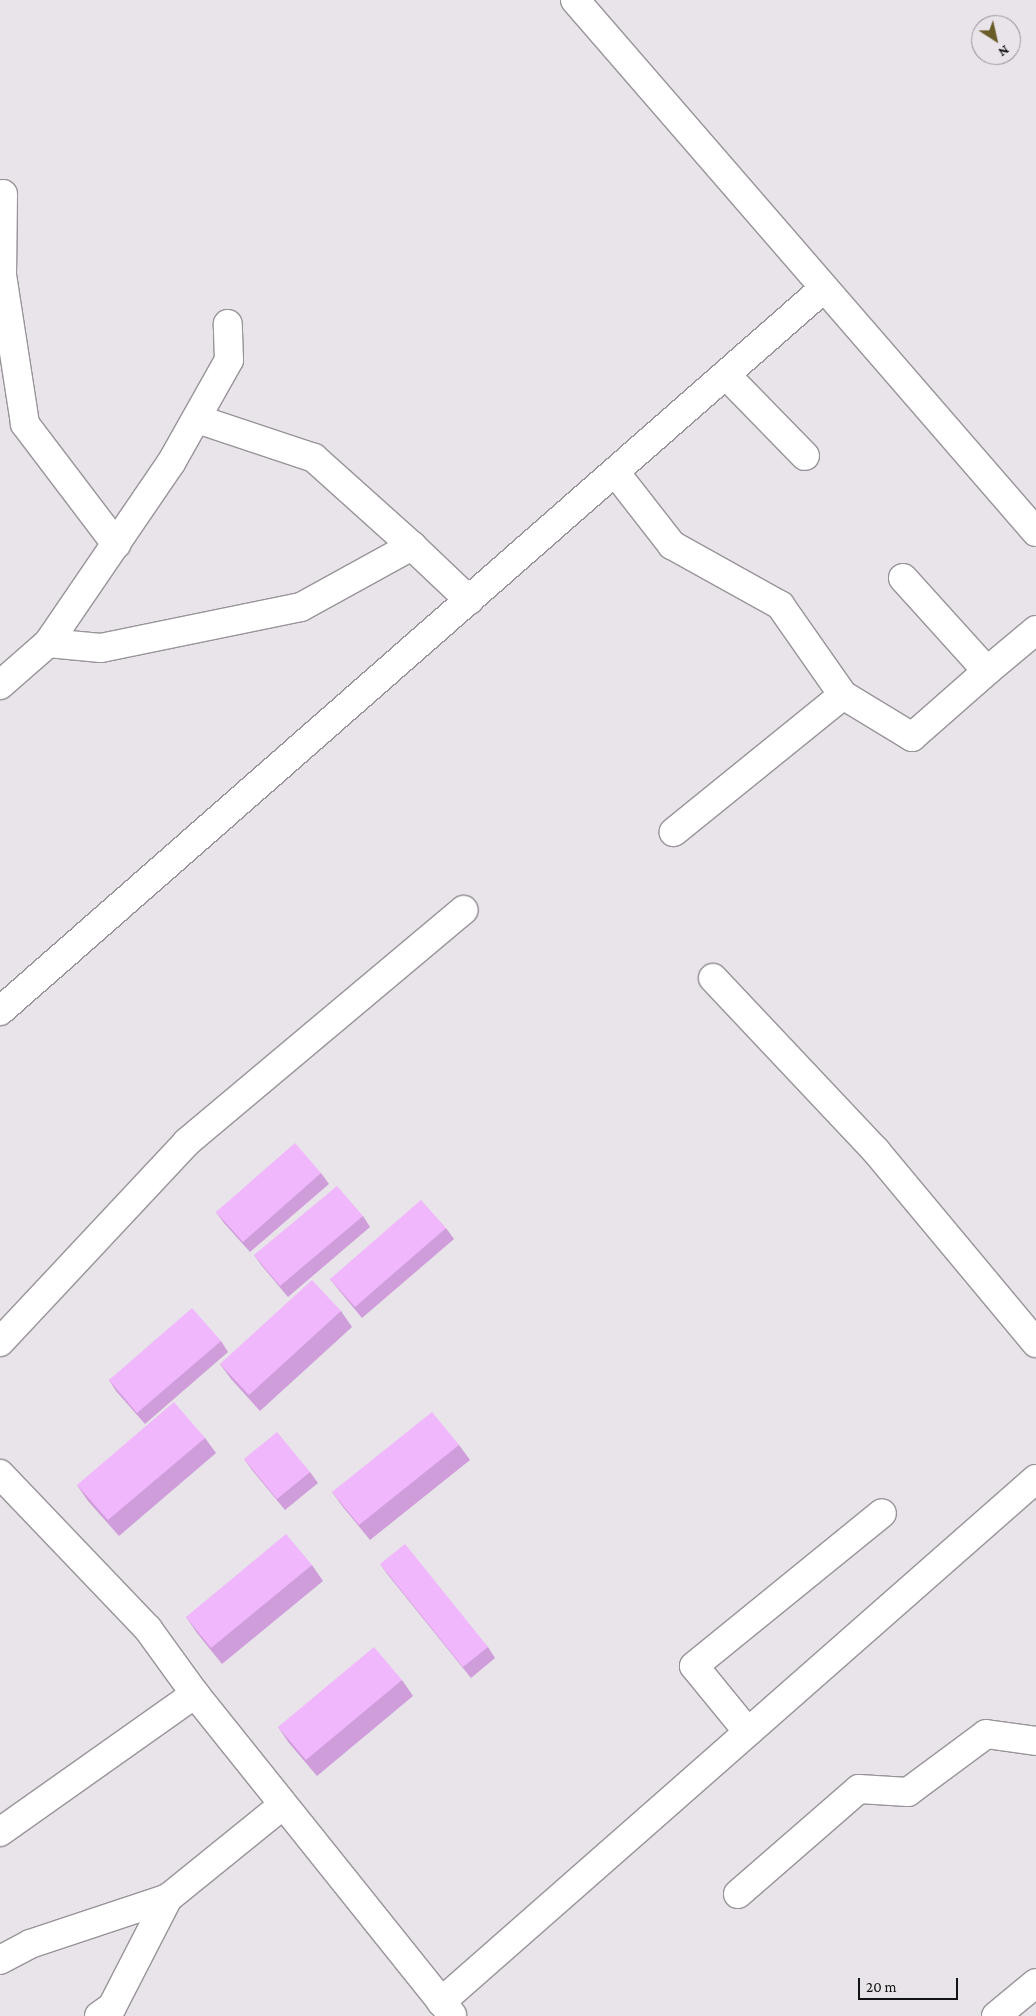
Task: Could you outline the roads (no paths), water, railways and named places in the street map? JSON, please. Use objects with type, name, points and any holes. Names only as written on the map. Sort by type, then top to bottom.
[{"type":"lane","points":[[575,0],[823,289],[1036,532]]},
{"type":"lane","points":[[3,194],[2,275],[25,424],[116,544]]},
{"type":"lane","points":[[0,1011],[823,289]]},
{"type":"lane","points":[[0,685],[48,643],[116,544],[197,419],[229,360],[228,324]]},
{"type":"lane","points":[[726,375],[805,456]]},
{"type":"lane","points":[[197,419],[314,458],[412,546],[468,600]]},
{"type":"lane","points":[[615,472],[672,545],[780,605],[843,694],[912,737],[1036,630]]},
{"type":"lane","points":[[48,643],[101,648],[301,607],[412,546]]},
{"type":"lane","points":[[903,578],[987,671]]},
{"type":"lane","points":[[674,832],[843,694]]},
{"type":"lane","points":[[0,1342],[187,1142],[463,910]]},
{"type":"lane","points":[[713,978],[876,1151],[1036,1343]]},
{"type":"lane","points":[[0,1474],[148,1629],[195,1694],[448,2009],[748,1732],[1036,1479]]},
{"type":"lane","points":[[748,1732],[694,1666],[882,1513]]},
{"type":"lane","points":[[0,1832],[195,1694]]},
{"type":"lane","points":[[738,1894],[858,1789],[908,1792],[986,1734],[1036,1741]]},
{"type":"lane","points":[[0,1960],[30,1944],[168,1898],[283,1805]]},
{"type":"lane","points":[[99,2016],[112,2007],[168,1898]]},
{"type":"lane","points":[[996,2016],[1036,1983]]}]
